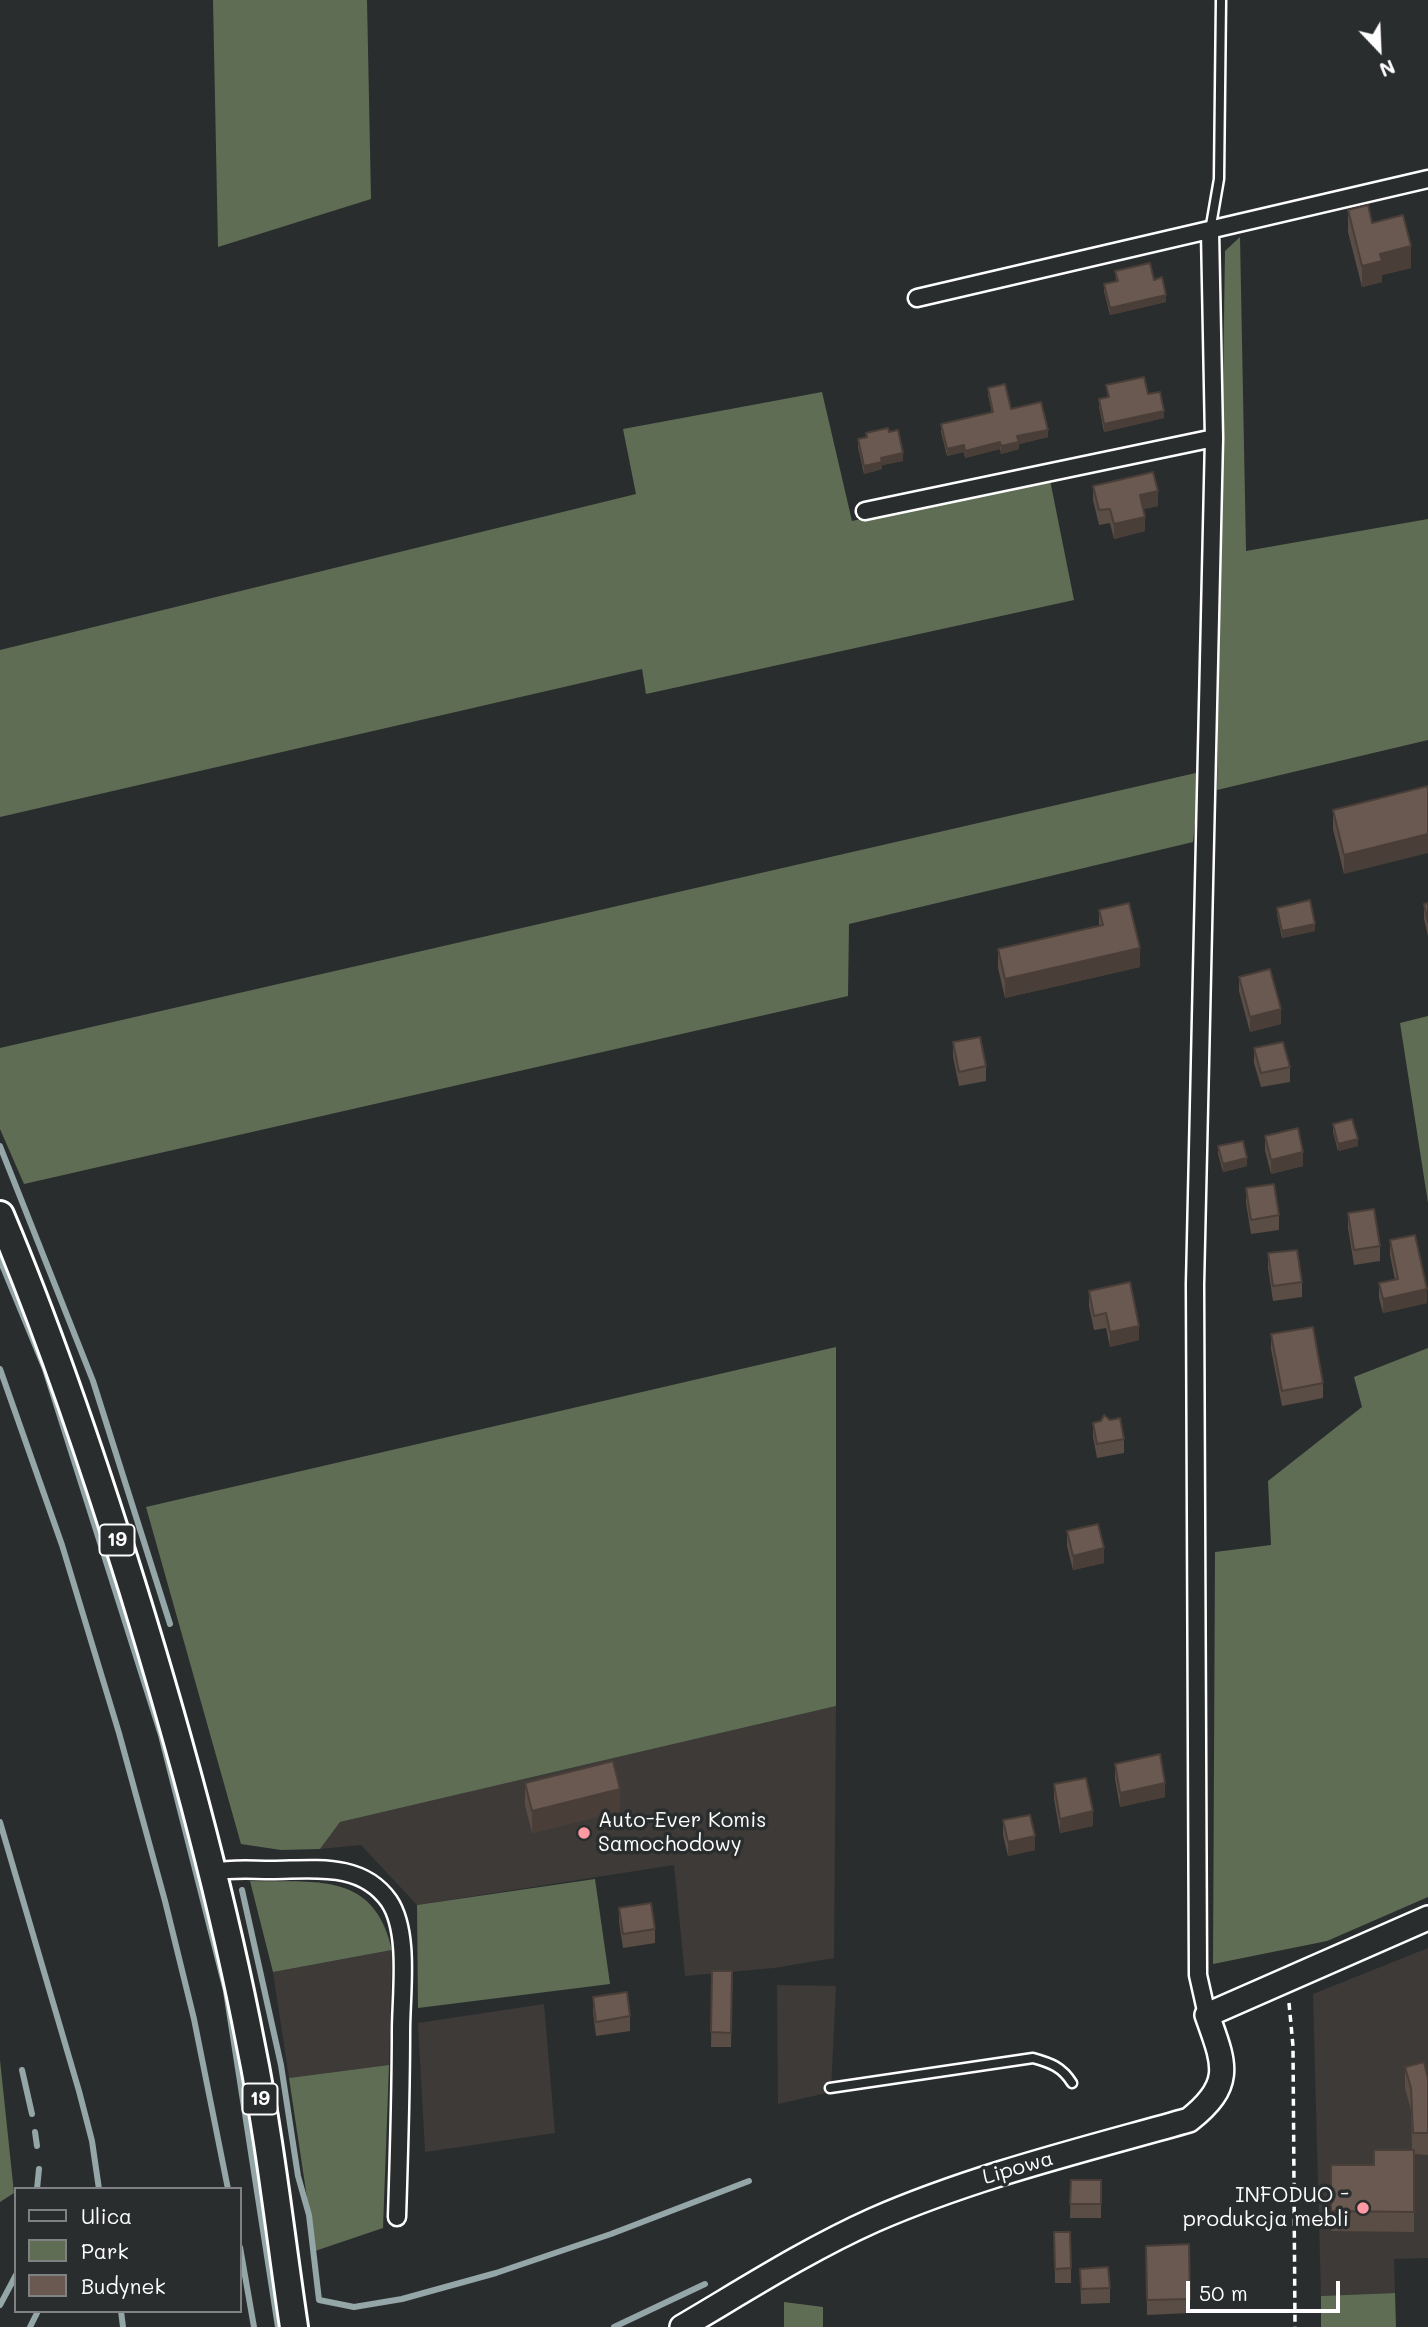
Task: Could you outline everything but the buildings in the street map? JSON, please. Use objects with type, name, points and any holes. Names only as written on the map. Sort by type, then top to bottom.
[{"type":"highway","name":"19","points":[[0,1215],[29,1284],[95,1469],[172,1715],[214,1872],[252,2049],[294,2327]]},
{"type":"main road","points":[[1207,2015],[1428,1918]]},
{"type":"main road","name":"Lipowa","points":[[682,2327],[745,2287],[871,2221],[960,2186],[1189,2120],[1205,2107],[1219,2087],[1223,2068],[1207,2015]]},
{"type":"street","points":[[917,298],[1428,179]]},
{"type":"street","points":[[1207,2015],[1198,1975],[1195,1284],[1214,438],[1210,230]]},
{"type":"street","points":[[865,511],[1214,438]]},
{"type":"street","points":[[214,1872],[232,1868],[332,1868],[355,1875],[374,1886],[388,1900],[396,1915],[403,1969],[397,2217]]},
{"type":"lane","points":[[1210,230],[1219,180],[1221,0]]},
{"type":"lane","points":[[830,2088],[1033,2058],[1054,2064],[1065,2071],[1073,2083]]},
{"type":"path","points":[[1286,1980],[1293,2046],[1295,2327]]},
{"type":"shaded area","name":"Auto-Ever Komis Samochodowy","points":[[836,1706],[834,1958],[774,1968],[685,1976],[674,1865],[417,1905],[361,1845],[320,1849],[340,1822]]},
{"type":"shaded area","points":[[1428,1948],[1428,2258],[1394,2259],[1395,2293],[1321,2296],[1313,1994]]},
{"type":"shaded area","points":[[392,1950],[389,2065],[289,2078],[273,1972]]},
{"type":"shaded area","points":[[777,1985],[836,1986],[831,2092],[778,2104]]},
{"type":"shaded area","points":[[544,2004],[555,2133],[425,2152],[418,2023]]},
{"type":"green space","points":[[213,0],[367,0],[371,199],[218,247]]},
{"type":"green space","points":[[1240,237],[1246,551],[1428,519],[1428,740],[1217,790],[1225,251]]},
{"type":"green space","points":[[822,392],[852,521],[1050,480],[1074,600],[646,694],[642,669],[0,817],[0,650],[636,494],[623,429]]},
{"type":"green space","points":[[1200,772],[1193,842],[849,924],[848,996],[24,1184],[0,1129],[0,1048]]},
{"type":"green space","points":[[1428,1016],[1428,1203],[1400,1023]]},
{"type":"green space","points":[[836,1347],[836,1706],[340,1822],[320,1849],[281,1850],[241,1844],[146,1507]]},
{"type":"green space","points":[[1428,1348],[1428,1897],[1327,1941],[1213,1964],[1215,1552],[1271,1545],[1268,1481],[1362,1407],[1354,1377]]},
{"type":"green space","points":[[595,1879],[610,1984],[418,2008],[417,1905]]},
{"type":"green space","points":[[250,1881],[319,1883],[339,1886],[356,1894],[371,1906],[383,1924],[392,1950],[273,1972]]},
{"type":"green space","points":[[0,2060],[14,2193],[0,2202]]},
{"type":"green space","points":[[389,2065],[383,2228],[315,2251],[289,2078]]},
{"type":"green space","points":[[1395,2293],[1396,2327],[1321,2327],[1321,2296]]},
{"type":"green space","points":[[784,2302],[823,2307],[823,2327],[784,2327]]},
{"type":"waterway","points":[[0,1146],[93,1381],[170,1624]]},
{"type":"waterway","points":[[0,1260],[45,1369],[161,1735],[226,1991],[278,2327]]},
{"type":"waterway","points":[[0,1369],[62,1545],[119,1733],[194,2019],[228,2187]]},
{"type":"waterway","points":[[0,1822],[79,2091],[92,2141],[99,2187]]},
{"type":"waterway","points":[[242,1890],[281,2065],[298,2176],[309,2215],[319,2300],[354,2307],[402,2299],[496,2273],[611,2234],[749,2181]]},
{"type":"waterway","points":[[22,2070],[32,2114]]},
{"type":"waterway","points":[[35,2132],[37,2146]]},
{"type":"waterway","points":[[37,2187],[39,2169]]},
{"type":"waterway","points":[[242,2258],[254,2327]]},
{"type":"waterway","points":[[0,2305],[14,2279]]},
{"type":"waterway","points":[[614,2327],[705,2284]]},
{"type":"waterway","points":[[30,2327],[37,2313]]},
{"type":"waterway","points":[[121,2313],[123,2327]]},
{"type":"place","name":"Auto-Ever Komis Samochodowy","points":[[584,1833]]},
{"type":"place","name":"INFODUO - produkcja mebli","points":[[1363,2208]]}]
